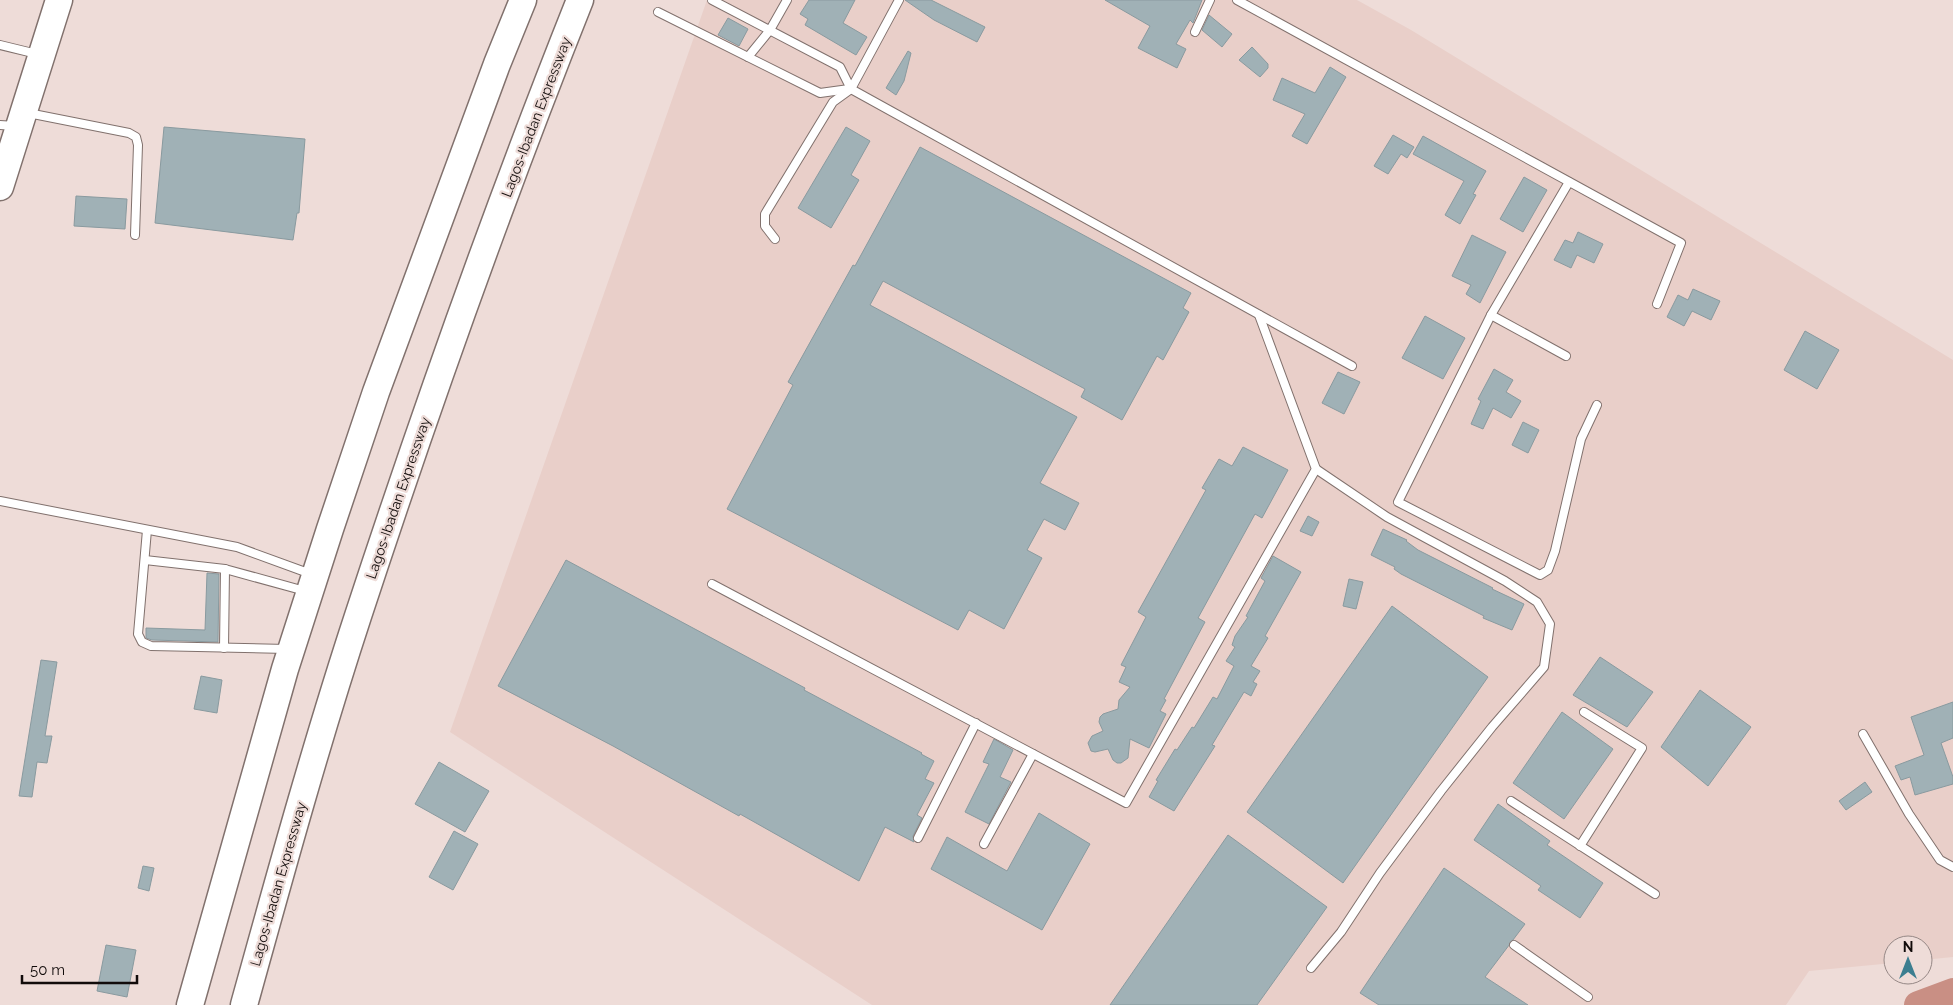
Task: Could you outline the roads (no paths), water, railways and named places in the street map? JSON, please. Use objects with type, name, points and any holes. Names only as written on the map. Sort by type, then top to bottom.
[{"type":"highway","points":[[0,187],[14,121],[41,55],[59,0]]},
{"type":"highway","points":[[190,1005],[291,649],[312,584],[376,392],[494,73],[524,0]]},
{"type":"highway","name":"Lagos-Ibadan Expressway","points":[[244,1005],[316,750],[357,618],[458,319],[580,0]]},
{"type":"lane","points":[[712,0],[840,67],[851,89],[1352,366]]},
{"type":"lane","points":[[748,57],[770,30],[787,0]]},
{"type":"lane","points":[[776,239],[765,226],[765,214],[832,102],[851,89],[898,0]]},
{"type":"lane","points":[[1195,32],[1210,0]]},
{"type":"lane","points":[[1237,0],[1681,243],[1657,304]]},
{"type":"lane","points":[[658,12],[820,93],[851,89]]},
{"type":"lane","points":[[0,45],[41,55]]},
{"type":"lane","points":[[14,121],[129,133],[136,137],[138,145],[135,235]]},
{"type":"lane","points":[[1569,182],[1491,315],[1398,502],[1540,575],[1548,570],[1556,551],[1581,439],[1597,405]]},
{"type":"lane","points":[[1259,315],[1316,469],[1386,517],[1505,581],[1537,602],[1550,624],[1544,666],[1441,791],[1380,873],[1341,932],[1311,968]]},
{"type":"lane","points":[[1491,315],[1566,356]]},
{"type":"lane","points":[[712,584],[1126,803],[1316,469]]},
{"type":"lane","points":[[0,501],[237,547],[312,584]]},
{"type":"lane","points":[[147,530],[138,634],[142,642],[151,646],[291,649]]},
{"type":"lane","points":[[144,560],[225,569],[312,584]]},
{"type":"lane","points":[[224,648],[225,569]]},
{"type":"lane","points":[[1580,846],[1642,748],[1584,712]]},
{"type":"lane","points":[[918,838],[976,723]]},
{"type":"lane","points":[[1863,734],[1910,814],[1940,860],[1953,867]]},
{"type":"lane","points":[[984,844],[1033,754]]},
{"type":"lane","points":[[1511,801],[1655,894]]},
{"type":"lane","points":[[1514,945],[1588,996]]},
{"type":"waterway","points":[[1918,1005],[1953,992]]}]
